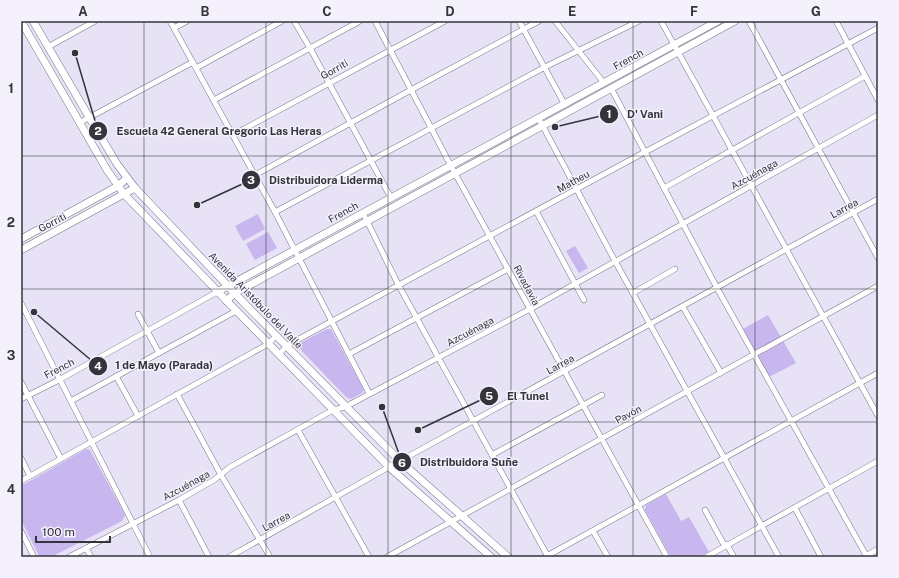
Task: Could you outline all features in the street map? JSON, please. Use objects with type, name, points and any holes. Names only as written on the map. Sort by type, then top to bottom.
[{"type":"main road","points":[[21,21],[79,122],[124,194],[217,292],[389,468],[491,557]]},
{"type":"main road","name":"Avenida Aristóbulo del Valle","points":[[33,21],[88,117],[135,188],[276,336],[400,462],[508,557]]},
{"type":"main road","name":"French","points":[[226,301],[235,293],[456,173],[541,122],[565,105],[718,21]]},
{"type":"main road","name":"French","points":[[217,292],[452,166],[611,88],[735,21]]},
{"type":"main road","name":"Gorriti","points":[[21,239],[118,186],[127,178]]},
{"type":"main road","name":"Gorriti","points":[[21,250],[135,188]]},
{"type":"street","points":[[48,47],[95,21]]},
{"type":"street","points":[[170,21],[275,212],[298,259],[369,393]]},
{"type":"street","points":[[174,28],[187,21]]},
{"type":"street","points":[[196,68],[282,21]]},
{"type":"street","points":[[294,21],[391,198]]},
{"type":"street","points":[[214,100],[360,21]]},
{"type":"street","name":"Rivadavia","points":[[375,21],[431,128],[667,557]]},
{"type":"street","name":"Gorriti","points":[[233,135],[446,21]]},
{"type":"street","points":[[519,21],[565,105]]},
{"type":"street","points":[[255,175],[539,21]]},
{"type":"street","points":[[555,21],[604,83]]},
{"type":"street","points":[[275,212],[545,67],[639,21]]},
{"type":"street","points":[[661,21],[878,416]]},
{"type":"street","points":[[748,21],[878,258]]},
{"type":"street","points":[[836,21],[878,100]]},
{"type":"street","name":"Matheu","points":[[279,355],[286,346],[713,115],[878,28]]},
{"type":"street","points":[[79,122],[193,62]]},
{"type":"street","points":[[664,188],[865,76]]},
{"type":"street","points":[[611,88],[717,288],[755,354],[791,422],[830,488],[866,556],[878,549]]},
{"type":"street","name":"Azcuénaga","points":[[69,557],[179,500],[221,475],[230,467],[333,410],[346,407],[369,393],[530,309],[878,115]]},
{"type":"street","points":[[541,122],[650,325],[779,557]]},
{"type":"street","name":"Larrea","points":[[229,557],[878,199]]},
{"type":"street","points":[[536,211],[584,300]]},
{"type":"street","points":[[363,213],[416,318],[474,421],[546,556],[878,374]]},
{"type":"street","points":[[633,293],[675,268]]},
{"type":"street","points":[[349,354],[508,269]]},
{"type":"street","name":"Pavón","points":[[387,557],[878,286]]},
{"type":"street","name":"French","points":[[21,399],[59,380],[217,292]]},
{"type":"street","points":[[21,303],[23,313],[71,401],[150,557]]},
{"type":"street","points":[[683,307],[721,373]]},
{"type":"street","points":[[71,401],[236,311]]},
{"type":"street","points":[[138,314],[159,353]]},
{"type":"street","points":[[21,481],[268,344],[276,336]]},
{"type":"street","points":[[116,376],[138,416]]},
{"type":"street","points":[[21,382],[61,459]]},
{"type":"street","points":[[177,394],[221,475],[270,557]]},
{"type":"street","points":[[492,455],[602,395]]},
{"type":"street","points":[[298,430],[368,557]]},
{"type":"street","points":[[21,458],[30,476]]},
{"type":"street","points":[[706,557],[878,461]]},
{"type":"street","points":[[179,500],[209,557]]},
{"type":"street","points":[[794,508],[821,557]]},
{"type":"street","points":[[705,510],[723,543],[727,545],[734,557]]},
{"type":"street","points":[[21,531],[34,557]]},
{"type":"street","points":[[593,531],[608,557]]},
{"type":"street","points":[[86,548],[91,557]]},
{"type":"shaded area","points":[[258,214],[265,229],[243,241],[235,226]]},
{"type":"shaded area","points":[[268,232],[277,248],[255,260],[246,244]]},
{"type":"shaded area","points":[[575,246],[588,268],[579,273],[566,251]]},
{"type":"shaded area","points":[[768,315],[796,363],[767,378],[741,330]]},
{"type":"shaded area","points":[[327,329],[331,329],[364,390],[362,393],[351,399],[347,398],[299,348],[300,343]]},
{"type":"shaded area","points":[[86,449],[90,450],[125,515],[122,521],[51,557],[39,556],[21,520],[21,486]]},
{"type":"shaded area","points":[[666,494],[681,521],[689,517],[709,552],[699,557],[671,557],[645,510],[646,505]]},
{"type":"place","name":"Escuela 42 General Gregorio Las Heras","points":[[75,53]]},
{"type":"place","name":"D' Vani","points":[[555,127]]},
{"type":"place","name":"Distribuidora Liderma","points":[[197,205]]},
{"type":"place","name":"1 de Mayo (Parada)","points":[[34,312]]},
{"type":"place","name":"Distribuidora Suñe","points":[[382,407]]},
{"type":"place","name":"El Tunel","points":[[418,430]]}]
